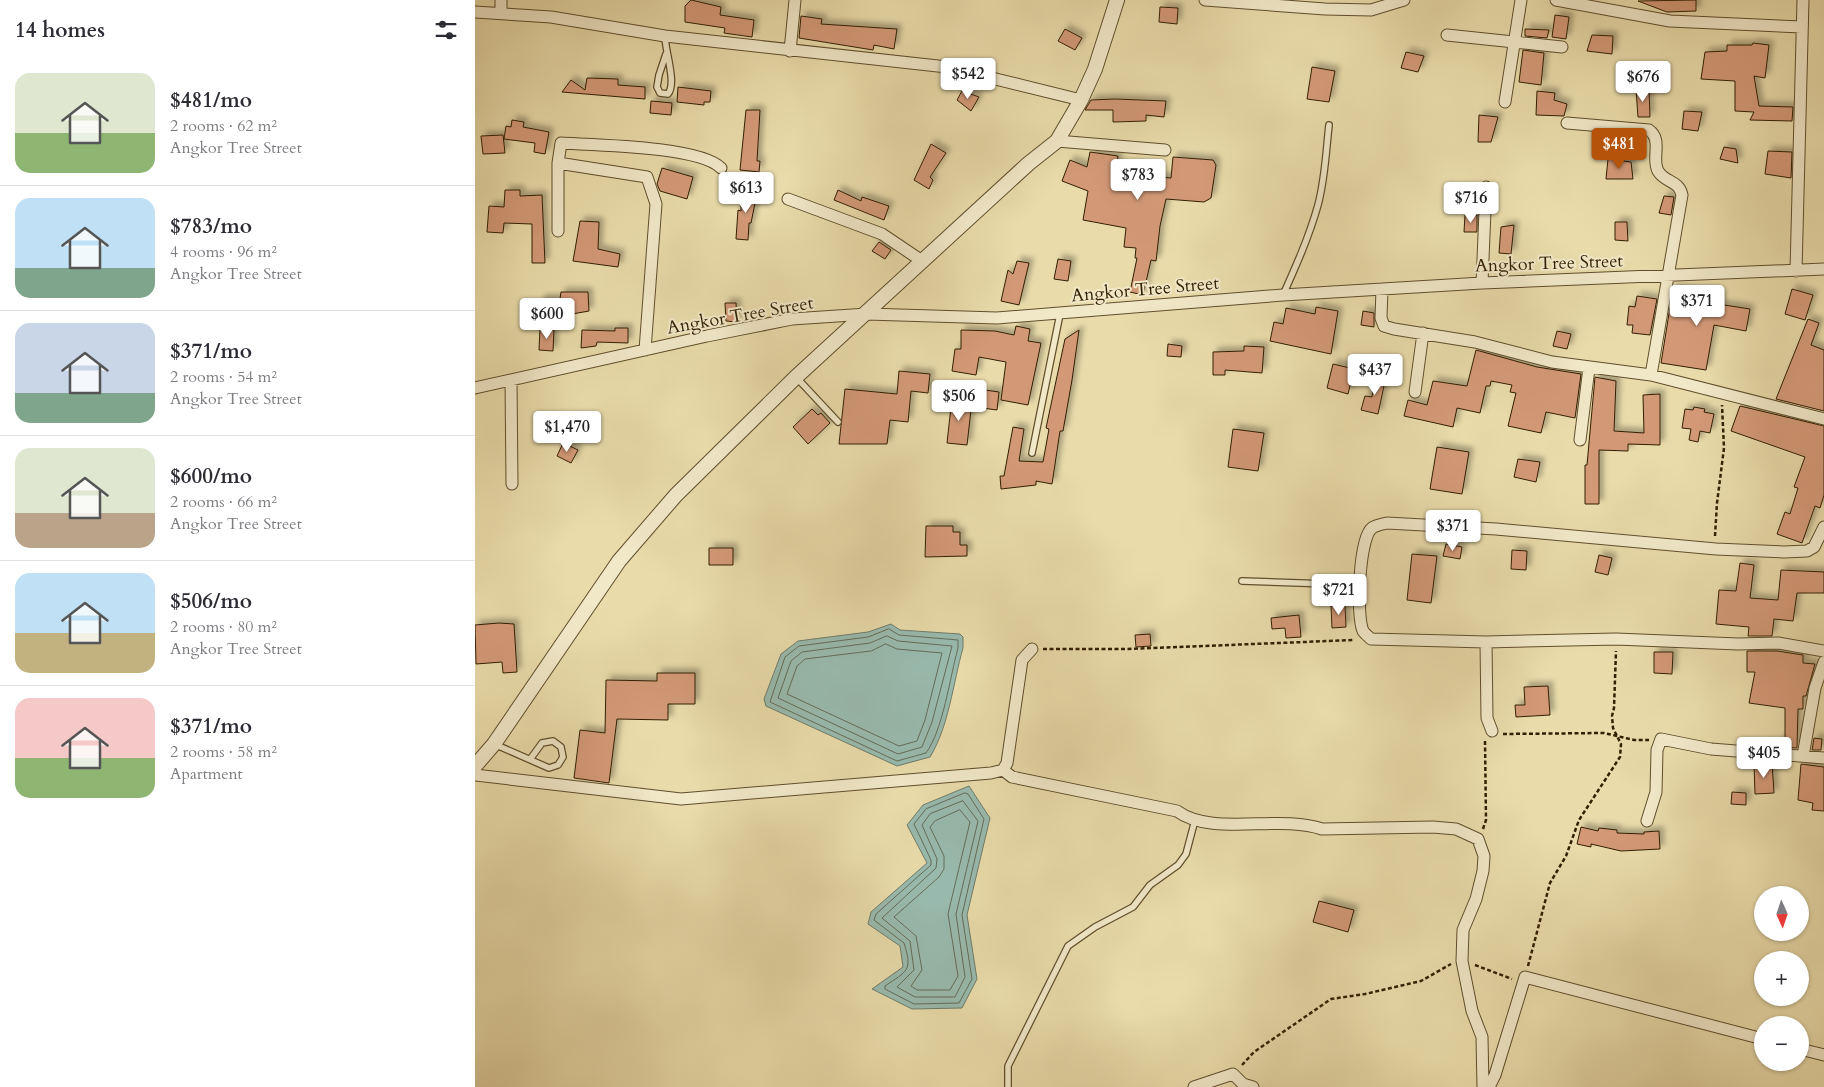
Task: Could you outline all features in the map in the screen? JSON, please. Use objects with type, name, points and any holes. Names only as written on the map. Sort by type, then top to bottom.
[{"type":"street","points":[[501,0],[501,13]]},
{"type":"street","points":[[790,51],[795,0]]},
{"type":"street","points":[[475,766],[494,744],[619,561],[676,495],[796,377],[867,314],[1028,164],[1057,141],[1081,100],[1095,70],[1117,0]]},
{"type":"street","points":[[1205,0],[1325,9],[1371,10],[1404,0]]},
{"type":"street","points":[[1505,102],[1521,0]]},
{"type":"street","points":[[1556,0],[1670,21],[1803,27]]},
{"type":"street","points":[[1796,271],[1803,0]]},
{"type":"street","points":[[475,12],[551,17],[665,36],[947,67],[1081,100]]},
{"type":"street","points":[[1447,35],[1562,47]]},
{"type":"street","points":[[1567,123],[1640,129],[1653,133],[1657,145],[1659,171],[1666,179],[1677,183],[1682,195],[1651,375]]},
{"type":"street","points":[[1057,141],[1165,150]]},
{"type":"street","points":[[557,231],[558,163],[561,144],[619,146],[690,154],[721,168]]},
{"type":"street","points":[[558,163],[647,177],[655,204],[645,350]]},
{"type":"street","points":[[1482,283],[1486,187]]},
{"type":"street","points":[[788,199],[882,234],[922,261]]},
{"type":"street","name":"Angkor Tree Street","points":[[475,388],[792,319],[867,314],[997,318],[1283,295],[1482,283],[1824,270]]},
{"type":"street","points":[[1382,289],[1381,318],[1384,326],[1475,342],[1552,362],[1651,375],[1824,419]]},
{"type":"street","points":[[1415,392],[1423,333]]},
{"type":"street","points":[[1580,440],[1589,368]]},
{"type":"street","points":[[511,380],[512,484]]},
{"type":"street","points":[[1824,527],[1819,540],[1814,547],[1807,551],[1716,549],[1496,529],[1387,523],[1373,528],[1366,537],[1359,585],[1363,631],[1371,640],[1487,642],[1616,639],[1778,644],[1824,651]]},
{"type":"street","points":[[1487,642],[1487,718],[1491,731]]},
{"type":"street","points":[[1003,770],[1010,750],[1021,660],[1033,650]]},
{"type":"street","points":[[1803,756],[1815,688],[1824,662]]},
{"type":"street","points":[[1647,821],[1657,792],[1657,750],[1661,740],[1711,749],[1824,758]]},
{"type":"street","points":[[475,775],[681,799],[981,774],[1003,770],[1012,776],[1177,811],[1187,818],[1207,823],[1305,823],[1322,829],[1433,827],[1457,829],[1478,839],[1484,856],[1483,871],[1476,899],[1463,930],[1462,961],[1472,1011],[1482,1037],[1483,1087]]},
{"type":"street","points":[[1489,1087],[1495,1075],[1524,980],[1754,1037]]},
{"type":"street","points":[[1809,1051],[1824,1055]]},
{"type":"street","points":[[1194,1087],[1233,1074],[1243,1084],[1253,1087]]},
{"type":"lane","points":[[665,36],[671,79],[667,94],[660,93],[657,87],[666,54]]},
{"type":"lane","points":[[1283,295],[1305,246],[1318,204],[1325,173],[1329,125]]},
{"type":"lane","points":[[1032,453],[1060,314]]},
{"type":"lane","points":[[796,377],[838,422]]},
{"type":"lane","points":[[1242,581],[1359,585]]},
{"type":"lane","points":[[494,744],[512,753],[531,758],[549,768],[558,765],[563,757],[561,747],[553,741],[542,743],[531,758]]},
{"type":"lane","points":[[1008,1087],[1008,1066],[1068,946],[1133,906],[1150,884],[1178,865],[1186,854],[1195,820]]},
{"type":"path","points":[[1716,549],[1717,503],[1724,448],[1722,393]]},
{"type":"path","points":[[1233,1074],[1254,1052],[1331,999],[1365,994],[1421,980],[1448,965],[1462,961],[1524,980],[1550,883],[1566,856],[1579,820],[1620,757],[1621,744],[1613,728],[1612,716],[1614,708],[1616,639]]},
{"type":"path","points":[[1033,650],[1128,649],[1371,640]]},
{"type":"path","points":[[1478,839],[1486,820],[1485,740],[1491,731],[1504,734],[1604,733],[1634,740],[1661,740]]},
{"type":"water","points":[[891,624],[900,630],[960,634],[963,637],[963,648],[946,718],[942,732],[930,757],[897,766],[766,706],[764,699],[781,654],[798,641],[868,632]]},
{"type":"water","points":[[969,786],[990,818],[967,915],[977,979],[962,1008],[912,1009],[872,989],[903,967],[900,946],[868,924],[871,912],[927,863],[907,825],[923,805]]},
{"type":"building","points":[[691,0],[721,7],[720,15],[754,20],[752,37],[724,33],[725,28],[685,22],[685,6]]},
{"type":"building","points":[[1696,0],[1696,11],[1667,12],[1638,1]]},
{"type":"building","points":[[1160,7],[1178,8],[1177,24],[1159,22]]},
{"type":"building","points":[[1555,15],[1569,17],[1566,39],[1552,37]]},
{"type":"building","points":[[801,16],[822,19],[821,24],[897,29],[894,49],[874,45],[873,50],[799,38]]},
{"type":"building","points":[[1065,29],[1082,38],[1075,50],[1058,41]]},
{"type":"building","points":[[1525,29],[1549,30],[1547,38],[1525,36]]},
{"type":"building","points":[[1592,35],[1613,36],[1612,54],[1587,51]]},
{"type":"building","points":[[1753,43],[1769,45],[1765,78],[1754,76],[1759,106],[1793,107],[1792,121],[1750,120],[1754,112],[1735,111],[1735,81],[1701,79],[1705,52],[1727,51],[1727,45],[1752,45]]},
{"type":"building","points":[[1523,50],[1544,53],[1541,85],[1519,82]]},
{"type":"building","points":[[1406,52],[1424,56],[1418,72],[1401,68]]},
{"type":"building","points":[[1312,67],[1335,71],[1329,102],[1307,99]]},
{"type":"building","points":[[587,78],[618,79],[618,85],[645,87],[645,99],[562,92],[571,80],[585,90]]},
{"type":"building","points":[[678,87],[711,91],[710,102],[704,102],[704,105],[677,102]]},
{"type":"building","points":[[1636,89],[1649,89],[1650,117],[1638,117]]},
{"type":"building","points":[[962,91],[979,97],[971,111],[957,100]]},
{"type":"building","points":[[1537,91],[1555,93],[1554,100],[1567,104],[1564,116],[1536,115]]},
{"type":"building","points":[[1091,100],[1166,101],[1164,117],[1146,115],[1146,121],[1113,122],[1113,110],[1085,110]]},
{"type":"building","points":[[651,101],[672,103],[671,115],[650,113]]},
{"type":"building","points":[[746,110],[760,110],[757,161],[760,161],[759,172],[740,170]]},
{"type":"building","points":[[1684,111],[1702,112],[1698,131],[1682,129]]},
{"type":"building","points":[[1479,115],[1498,117],[1491,142],[1478,142]]},
{"type":"building","points":[[512,120],[524,122],[523,127],[549,132],[545,154],[534,152],[535,143],[504,139],[506,126],[511,127]]},
{"type":"building","points":[[503,135],[505,153],[483,154],[481,136]]},
{"type":"building","points":[[931,144],[946,153],[930,177],[933,180],[929,189],[914,180]]},
{"type":"building","points":[[1724,147],[1736,149],[1738,163],[1720,159]]},
{"type":"building","points":[[1768,151],[1792,152],[1791,178],[1765,174]]},
{"type":"building","points":[[1090,152],[1118,156],[1116,171],[1127,174],[1171,178],[1173,157],[1213,160],[1216,165],[1211,198],[1204,202],[1166,199],[1160,226],[1156,261],[1151,260],[1143,295],[1130,292],[1137,258],[1135,258],[1136,248],[1124,247],[1126,228],[1083,220],[1088,191],[1062,181],[1070,160],[1087,167]]},
{"type":"building","points":[[1608,159],[1631,162],[1633,179],[1606,179]]},
{"type":"building","points":[[662,168],[693,177],[687,199],[660,191],[657,184]]},
{"type":"building","points":[[505,190],[520,190],[520,196],[542,195],[545,263],[532,263],[532,224],[504,223],[503,233],[487,232],[489,206],[504,207]]},
{"type":"building","points":[[838,190],[861,201],[862,197],[889,206],[884,220],[834,200]]},
{"type":"building","points":[[741,191],[757,191],[757,203],[755,203],[751,223],[749,223],[748,240],[736,239],[738,210],[741,211]]},
{"type":"building","points":[[1664,196],[1674,197],[1671,215],[1659,213]]},
{"type":"building","points":[[1465,215],[1477,215],[1477,232],[1464,232]]},
{"type":"building","points":[[580,221],[599,222],[598,249],[620,254],[618,267],[573,261]]},
{"type":"building","points":[[1615,222],[1627,222],[1628,241],[1615,240]]},
{"type":"building","points":[[1514,225],[1511,254],[1499,253],[1501,227]]},
{"type":"building","points":[[879,242],[891,250],[885,259],[872,251]]},
{"type":"building","points":[[1058,259],[1071,261],[1068,281],[1054,279]]},
{"type":"building","points":[[1017,261],[1029,263],[1019,305],[1001,301],[1008,270],[1013,274]]},
{"type":"building","points":[[1673,289],[1720,295],[1718,304],[1750,309],[1746,331],[1714,325],[1706,370],[1661,363]]},
{"type":"building","points":[[1792,289],[1813,295],[1805,320],[1785,314]]},
{"type":"building","points":[[561,292],[588,292],[589,311],[538,320],[540,299],[560,299]]},
{"type":"building","points":[[1637,296],[1657,299],[1650,335],[1632,333],[1633,325],[1627,325],[1629,306],[1635,307]]},
{"type":"building","points":[[725,303],[736,303],[737,322],[726,321]]},
{"type":"building","points":[[1316,307],[1338,311],[1331,354],[1270,341],[1274,322],[1283,324],[1286,308],[1315,314]]},
{"type":"building","points":[[1363,311],[1374,313],[1374,327],[1361,325]]},
{"type":"building","points":[[1808,319],[1819,323],[1811,345],[1824,350],[1824,411],[1776,399]]},
{"type":"building","points":[[1016,326],[1030,329],[1028,341],[1041,343],[1028,405],[1001,400],[1006,362],[979,357],[976,375],[952,371],[955,349],[961,349],[961,330],[995,331],[1014,335]]},
{"type":"building","points":[[615,328],[628,328],[628,343],[597,342],[596,346],[581,348],[582,330],[615,331]]},
{"type":"building","points":[[540,329],[554,330],[553,351],[539,350]]},
{"type":"building","points":[[1079,330],[1072,380],[1063,431],[1060,431],[1052,484],[1036,481],[1036,485],[1001,489],[1000,476],[1004,476],[1013,427],[1024,429],[1019,461],[1043,462],[1049,429],[1046,428],[1065,339]]},
{"type":"building","points":[[1557,331],[1571,334],[1567,349],[1553,346]]},
{"type":"building","points":[[1168,344],[1182,346],[1181,357],[1167,356]]},
{"type":"building","points":[[1244,346],[1264,347],[1262,373],[1225,370],[1225,375],[1213,375],[1213,352],[1244,351]]},
{"type":"building","points":[[1476,350],[1537,367],[1581,374],[1575,418],[1546,412],[1541,433],[1508,426],[1516,393],[1510,392],[1512,385],[1491,381],[1490,386],[1486,386],[1480,413],[1457,408],[1453,427],[1404,416],[1408,400],[1427,405],[1433,381],[1467,386]]},
{"type":"building","points":[[1333,364],[1354,369],[1348,394],[1327,388]]},
{"type":"building","points":[[899,371],[930,374],[928,393],[911,391],[908,422],[890,420],[887,444],[839,444],[845,389],[897,394]]},
{"type":"building","points":[[1375,375],[1386,376],[1378,414],[1361,410],[1365,396],[1372,397]]},
{"type":"building","points":[[1595,377],[1616,381],[1614,431],[1644,433],[1643,395],[1660,394],[1660,445],[1628,444],[1628,451],[1599,450],[1599,504],[1585,504],[1585,465],[1587,465]]},
{"type":"building","points":[[985,390],[999,392],[997,410],[982,408]]},
{"type":"building","points":[[952,398],[972,401],[967,445],[947,443]]},
{"type":"building","points":[[1740,406],[1824,426],[1824,495],[1820,508],[1815,506],[1802,543],[1777,534],[1785,512],[1790,514],[1798,488],[1794,487],[1805,457],[1731,431]]},
{"type":"building","points":[[1694,407],[1705,409],[1704,412],[1714,414],[1710,433],[1700,431],[1698,442],[1689,440],[1691,429],[1682,428],[1685,409],[1693,410]]},
{"type":"building","points":[[812,409],[818,415],[821,413],[830,423],[808,444],[793,427]]},
{"type":"building","points":[[1233,429],[1264,433],[1258,471],[1228,467]]},
{"type":"building","points":[[563,443],[578,450],[571,463],[557,456]]},
{"type":"building","points":[[1437,447],[1469,452],[1462,494],[1430,489]]},
{"type":"building","points":[[1518,459],[1540,462],[1536,482],[1514,477]]},
{"type":"building","points":[[926,526],[953,526],[953,532],[960,532],[960,545],[967,545],[967,556],[925,557]]},
{"type":"building","points":[[1446,544],[1462,547],[1460,559],[1443,556]]},
{"type":"building","points":[[709,548],[733,548],[733,565],[709,565]]},
{"type":"building","points":[[1512,550],[1527,551],[1526,570],[1511,569]]},
{"type":"building","points":[[1412,554],[1437,556],[1431,603],[1407,600]]},
{"type":"building","points":[[1599,555],[1612,558],[1608,575],[1595,572]]},
{"type":"building","points":[[1740,563],[1754,565],[1750,598],[1778,600],[1781,570],[1824,572],[1824,593],[1797,593],[1793,621],[1774,619],[1772,636],[1748,636],[1749,627],[1716,624],[1719,590],[1736,591]]},
{"type":"building","points":[[1345,605],[1346,627],[1332,628],[1331,606]]},
{"type":"building","points":[[1299,615],[1301,637],[1286,638],[1285,628],[1272,629],[1271,618]]},
{"type":"building","points":[[514,624],[517,672],[503,673],[502,662],[476,664],[475,625]]},
{"type":"building","points":[[1150,634],[1151,646],[1136,647],[1135,635]]},
{"type":"building","points":[[1747,651],[1777,651],[1803,655],[1803,663],[1815,664],[1806,696],[1803,696],[1803,709],[1798,709],[1797,748],[1780,747],[1780,739],[1785,739],[1785,708],[1749,703],[1755,672],[1747,672]]},
{"type":"building","points":[[1654,652],[1673,652],[1672,674],[1654,673]]},
{"type":"building","points":[[657,673],[695,673],[695,704],[668,704],[668,720],[617,719],[609,783],[574,778],[580,730],[605,733],[606,680],[657,681]]},
{"type":"building","points":[[1548,686],[1550,715],[1516,717],[1515,705],[1525,705],[1524,687]]},
{"type":"building","points":[[1814,738],[1822,739],[1821,750],[1812,750]]},
{"type":"building","points":[[1772,763],[1774,793],[1755,794],[1754,764]]},
{"type":"building","points":[[1801,764],[1824,767],[1824,811],[1812,810],[1813,803],[1798,800]]},
{"type":"building","points":[[1732,792],[1746,793],[1746,805],[1731,804]]},
{"type":"building","points":[[1581,827],[1598,831],[1599,828],[1617,830],[1617,833],[1644,834],[1644,832],[1659,831],[1660,849],[1621,851],[1591,844],[1591,847],[1577,844]]},
{"type":"building","points":[[1319,901],[1354,910],[1348,932],[1313,922]]}]
